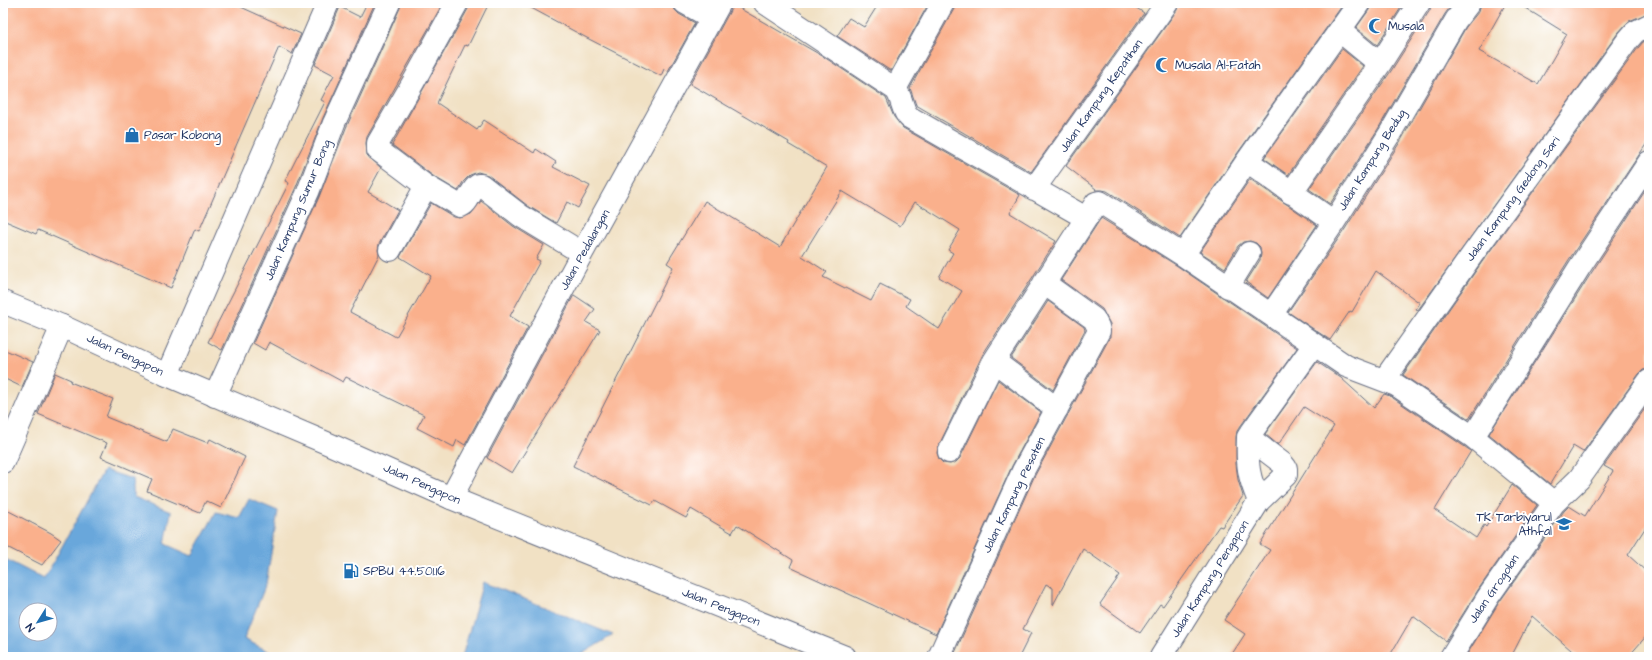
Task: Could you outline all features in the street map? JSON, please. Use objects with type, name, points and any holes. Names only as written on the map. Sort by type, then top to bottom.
[{"type":"main road","points":[[167,375],[328,3]]},
{"type":"main road","name":"Jalan Kampung Sumur Bong","points":[[216,396],[308,192],[334,123],[389,3]]},
{"type":"main road","points":[[456,3],[414,81],[378,143],[377,148],[380,153],[426,186],[460,206],[464,204],[475,187],[481,185],[522,216],[582,253]]},
{"type":"main road","points":[[685,3],[716,11]]},
{"type":"main road","points":[[765,3],[896,89],[900,94],[906,115],[1086,218]]},
{"type":"main road","points":[[896,89],[943,3]]},
{"type":"main road","name":"Jalan Kampung Kepatihan","points":[[1034,189],[1167,3]]},
{"type":"main road","points":[[1183,255],[1247,161],[1359,3]]},
{"type":"main road","points":[[1291,193],[1380,64],[1419,3]]},
{"type":"main road","name":"Jalan Kampung Bedug","points":[[1271,315],[1334,222],[1389,135],[1456,20],[1469,3]]},
{"type":"main road","name":"Jalan Pedalangan","points":[[452,498],[582,253],[716,11]]},
{"type":"main road","name":"Jalan Kampung Gedong Sari","points":[[1384,380],[1472,255],[1628,40],[1635,32],[1649,25]]},
{"type":"main road","points":[[1340,31],[1380,64]]},
{"type":"main road","points":[[1247,161],[1334,222]]},
{"type":"main road","points":[[1473,437],[1579,268],[1649,162]]},
{"type":"main road","points":[[390,250],[426,186]]},
{"type":"main road","points":[[949,452],[994,361],[1096,203],[1102,202],[1346,366],[1396,385],[1473,437],[1554,503],[1579,479],[1649,381]]},
{"type":"main road","points":[[1228,287],[1249,253]]},
{"type":"main road","name":"Jalan Kampung Pesaten","points":[[939,657],[1023,471],[1096,337],[1098,327],[1094,319],[1044,283]]},
{"type":"main road","name":"Jalan Pengapon","points":[[3,302],[62,326],[167,375],[452,498],[845,657]]},
{"type":"main road","points":[[3,462],[62,326]]},
{"type":"main road","points":[[1259,501],[1249,475],[1247,459],[1248,437],[1314,345]]},
{"type":"main road","points":[[994,361],[1057,409]]},
{"type":"main road","name":"Jalan Kampung Pengapon","points":[[1161,657],[1259,501],[1283,479],[1287,472],[1282,463],[1248,437]]},
{"type":"main road","name":"Jalan Grogolan","points":[[1451,657],[1488,597],[1554,503]]},
{"type":"water","points":[[104,470],[132,479],[134,497],[171,512],[165,544],[192,556],[216,512],[239,518],[249,499],[278,511],[266,584],[244,639],[280,657],[3,657],[3,558],[44,579]]},
{"type":"water","points":[[483,582],[613,635],[577,657],[462,657]]},
{"type":"building","name":"Pasar Kobong","points":[[3,3],[232,3],[301,34],[292,54],[279,47],[199,231],[195,229],[171,288],[38,230],[36,234],[3,220]]},
{"type":"building","points":[[367,3],[375,3],[323,118],[296,187],[222,350],[208,342],[289,183],[285,181],[325,102],[321,100],[334,75],[315,65],[340,7],[360,17]]},
{"type":"building","points":[[401,3],[443,3],[367,137],[367,155],[381,168],[368,192],[398,210],[379,244],[379,255],[350,312],[396,337],[431,276],[400,257],[431,203],[454,217],[460,218],[471,214],[481,201],[513,226],[544,245],[536,259],[540,261],[510,316],[528,327],[465,445],[457,440],[454,447],[417,428],[424,415],[346,377],[343,382],[269,342],[265,350],[253,343],[319,197],[346,128]]},
{"type":"building","points":[[469,3],[489,3],[468,46],[465,45],[437,103],[477,130],[484,120],[534,153],[536,149],[556,162],[553,167],[590,186],[578,208],[567,202],[556,223],[528,206],[488,175],[478,172],[470,175],[463,182],[458,191],[433,176],[392,145],[468,9]]},
{"type":"building","points":[[522,3],[673,3],[674,9],[679,14],[695,23],[668,71],[664,69],[661,76]]},
{"type":"building","points":[[879,3],[929,3],[891,71],[837,36],[849,18],[864,27]]},
{"type":"building","points":[[955,3],[1129,3],[1144,13],[1031,172],[916,105],[910,88],[954,9]]},
{"type":"building","points":[[1179,3],[1344,3],[1237,154],[1180,238],[1107,191],[1095,190],[1096,189],[1066,166],[1177,10]]},
{"type":"building","name":"Musala","points":[[1371,3],[1404,3],[1377,45],[1356,28],[1369,10]]},
{"type":"building","points":[[1431,3],[1453,3],[1445,14],[1378,129],[1330,204],[1309,189],[1391,71],[1430,10]]},
{"type":"building","points":[[1481,3],[1506,3],[1479,51],[1538,84],[1567,34],[1517,3],[1649,3],[1649,13],[1629,21],[1618,33],[1418,310],[1416,309],[1420,303],[1376,271],[1352,312],[1350,311],[1330,340],[1288,312],[1345,229],[1400,142],[1466,27],[1479,11]]},
{"type":"building","points":[[732,4],[824,57],[886,98],[894,117],[903,128],[1020,195],[1010,213],[1056,241],[983,354],[938,447],[937,453],[939,459],[943,463],[950,464],[956,462],[960,458],[998,380],[1041,412],[1012,466],[936,634],[790,567],[793,560],[737,525],[732,533],[691,509],[686,518],[655,501],[652,505],[573,466],[673,267],[667,263],[705,201],[780,247],[827,167],[788,144],[789,142],[690,84],[731,9]],"holes":[[[842,191],[900,226],[915,202],[960,230],[948,250],[953,253],[939,277],[962,291],[939,329],[906,306],[910,299],[880,284],[871,301],[823,277],[827,272],[802,256]]]},
{"type":"building","points":[[1649,39],[1649,140],[1568,261],[1469,419],[1403,375],[1482,262],[1638,48],[1643,42]]},
{"type":"building","points":[[1342,49],[1363,66],[1288,175],[1264,158]]},
{"type":"building","points":[[1250,179],[1317,225],[1268,298],[1246,282],[1260,260],[1260,247],[1256,243],[1250,241],[1243,242],[1238,246],[1225,268],[1200,252]]},
{"type":"building","points":[[1649,185],[1649,369],[1643,370],[1639,374],[1583,452],[1573,446],[1550,484],[1489,434]]},
{"type":"building","points":[[1101,218],[1176,265],[1297,348],[1237,431],[1236,464],[1238,480],[1243,496],[1222,527],[1219,526],[1163,606],[1160,604],[1140,633],[1100,604],[1120,575],[1083,549],[1053,605],[1053,588],[1046,584],[1023,629],[1031,633],[1019,657],[953,657],[1034,477],[1110,337],[1110,324],[1102,309],[1061,280]]},
{"type":"building","points":[[574,295],[595,309],[586,322],[600,330],[512,473],[487,458]]},
{"type":"building","points":[[1048,301],[1084,327],[1085,330],[1053,390],[1011,358]]},
{"type":"building","points":[[3,349],[33,362],[22,387],[3,378]]},
{"type":"building","points":[[1317,362],[1341,378],[1374,408],[1384,394],[1390,396],[1471,451],[1435,510],[1476,538],[1484,525],[1486,527],[1512,485],[1537,505],[1478,590],[1446,641],[1413,616],[1389,657],[1230,657],[1245,634],[1224,620],[1270,550],[1260,544],[1334,426],[1304,407],[1278,445],[1265,434]]},
{"type":"building","points":[[55,373],[71,380],[70,382],[113,399],[106,417],[167,442],[173,429],[208,443],[210,439],[245,457],[221,508],[206,501],[200,513],[147,491],[152,479],[101,457],[107,443],[38,414]]},
{"type":"building","points":[[1649,403],[1649,522],[1628,555],[1649,574],[1649,633],[1628,657],[1579,657],[1532,616],[1511,657],[1467,657],[1466,656],[1498,604],[1564,511],[1569,506],[1585,516],[1613,471],[1604,466]]},
{"type":"building","points":[[3,508],[51,533],[61,540],[42,565],[3,545]]},
{"type":"place","name":"Musala","points":[[1376,26]]},
{"type":"place","name":"Musala Al-Fatah","points":[[1163,65]]},
{"type":"place","name":"Pasar Kobong","points":[[132,135]]},
{"type":"place","name":"TK Tarbiyarul Athfal","points":[[1564,524]]},
{"type":"place","name":"SPBU 44.501.16","points":[[351,571]]}]
